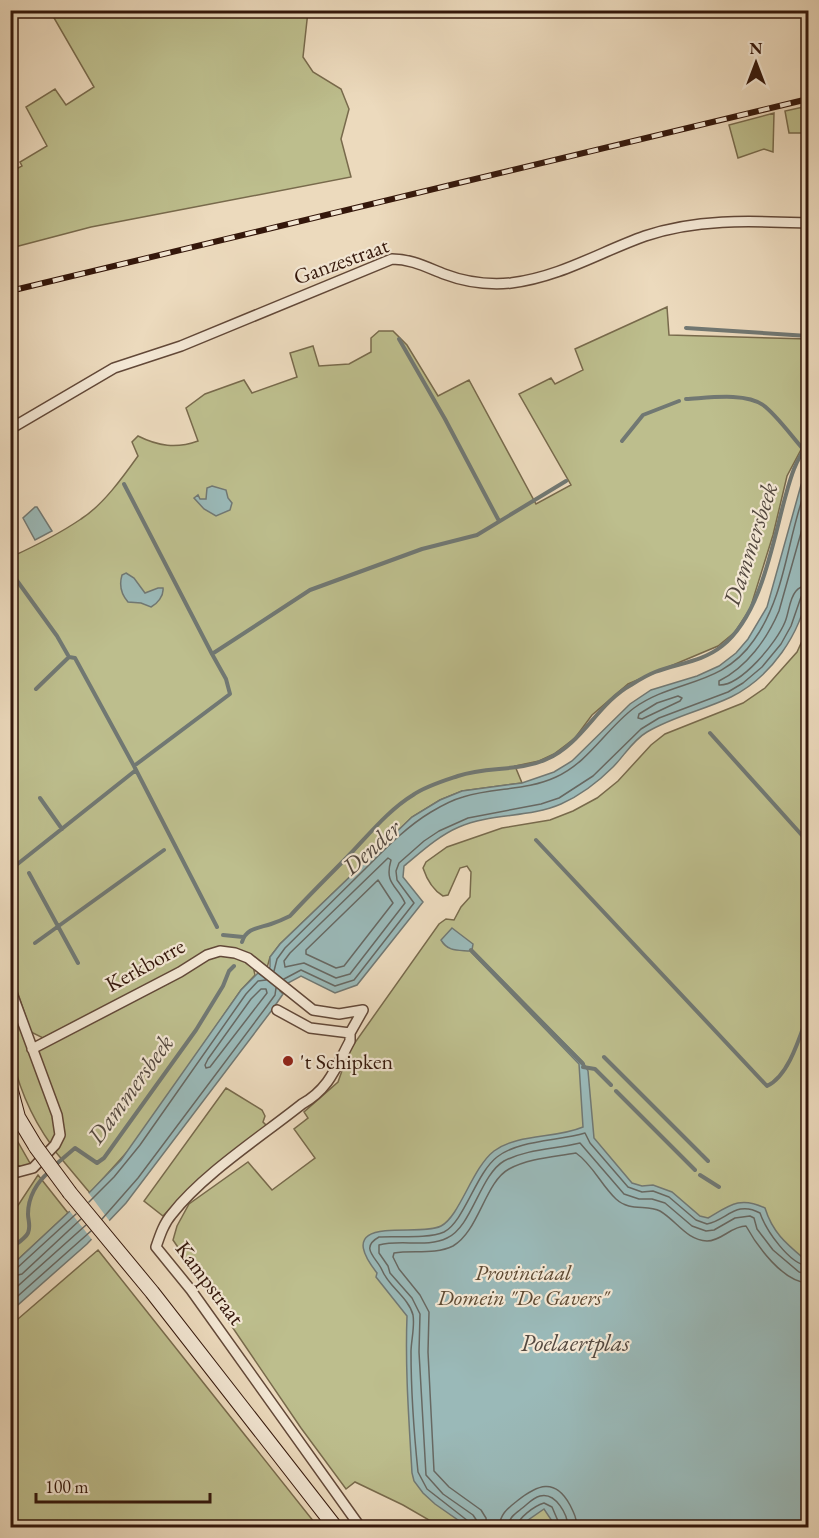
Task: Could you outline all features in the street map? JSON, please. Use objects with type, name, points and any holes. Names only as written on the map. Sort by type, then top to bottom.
[{"type":"street","name":"Ganzestraat","points":[[10,429],[114,368],[181,346],[392,259],[415,261],[468,281],[509,283],[537,279],[562,271],[644,237],[670,229],[730,221],[808,223]]},
{"type":"street","name":"Kerkborre","points":[[32,1049],[180,972],[207,955],[220,951],[249,958],[276,981]]},
{"type":"street","name":"Kampstraat","points":[[276,981],[313,1010],[339,1014],[363,1010],[350,1033],[350,1041],[327,1085],[315,1097],[302,1104],[215,1172],[182,1202],[162,1229],[156,1247],[205,1310],[361,1527]]},
{"type":"street","points":[[10,988],[57,1115],[60,1135],[55,1145],[33,1168],[18,1172],[10,1168]]},
{"type":"street","points":[[277,1010],[310,1028],[350,1033]]},
{"type":"street","points":[[10,1086],[18,1117],[36,1147],[88,1216],[152,1292],[336,1527]]},
{"type":"green space","points":[[50,11],[308,11],[303,57],[313,72],[341,89],[349,109],[341,139],[351,177],[91,227],[11,248],[11,172],[22,166],[20,162],[47,146],[26,107],[55,89],[66,105],[94,87]]},
{"type":"green space","points":[[808,106],[808,133],[789,133],[785,111]]},
{"type":"green space","points":[[774,113],[773,152],[764,149],[738,158],[729,125]]},
{"type":"green space","points":[[667,307],[669,335],[808,339],[808,440],[787,476],[773,535],[750,609],[735,632],[718,646],[628,684],[592,715],[575,738],[554,754],[539,761],[515,766],[522,783],[462,791],[440,800],[412,817],[280,944],[270,957],[267,968],[228,949],[175,971],[43,1038],[31,1032],[11,973],[11,557],[64,530],[97,506],[138,456],[132,442],[138,436],[167,445],[182,445],[198,441],[186,408],[205,394],[244,380],[252,393],[297,377],[290,353],[313,346],[319,366],[349,364],[371,352],[371,338],[379,331],[393,331],[407,345],[438,396],[469,380],[536,504],[571,485],[519,394],[551,378],[555,384],[583,370],[575,349]]},
{"type":"green space","name":"Provinciaal Domein \"De Gavers\"","points":[[808,628],[808,1527],[441,1527],[403,1505],[355,1482],[346,1489],[301,1428],[173,1240],[177,1226],[189,1204],[248,1162],[272,1190],[315,1158],[294,1129],[308,1118],[304,1112],[338,1082],[349,1051],[439,924],[446,919],[454,920],[470,897],[471,872],[467,866],[460,868],[448,895],[443,896],[433,888],[426,877],[423,868],[426,862],[447,847],[502,828],[550,820],[597,798],[618,781],[651,745],[665,734],[743,703],[765,688],[797,652]]},
{"type":"green space","points":[[219,954],[241,958],[253,966],[255,975],[241,990],[136,1142],[90,1193],[54,1150],[61,1139],[36,1051],[169,983],[205,959]]},
{"type":"green space","points":[[10,998],[52,1108],[57,1133],[52,1146],[31,1111],[16,1072],[10,1040]]},
{"type":"green space","points":[[226,1088],[262,1110],[265,1116],[263,1122],[267,1126],[194,1185],[163,1216],[144,1201]]},
{"type":"green space","points":[[10,1128],[31,1165],[22,1167],[11,1163]]},
{"type":"green space","points":[[38,1175],[68,1213],[11,1266],[11,1204],[17,1207]]},
{"type":"green space","points":[[98,1250],[318,1527],[11,1527],[11,1325]]},
{"type":"water","points":[[808,467],[808,590],[799,622],[791,638],[771,666],[759,678],[731,697],[647,732],[637,739],[602,778],[568,801],[536,812],[484,819],[459,827],[437,840],[404,866],[403,877],[423,902],[357,985],[335,993],[301,976],[286,984],[280,991],[283,994],[272,1010],[126,1203],[87,1244],[11,1311],[11,1266],[121,1160],[241,990],[258,973],[262,975],[270,967],[270,957],[280,944],[412,817],[440,800],[462,791],[522,783],[554,772],[572,761],[630,704],[651,690],[697,676],[719,666],[736,653],[748,639],[767,607]]},
{"type":"water","points":[[212,486],[226,490],[232,503],[230,510],[216,516],[204,509],[194,498],[198,495],[200,499],[206,499],[207,488]]},
{"type":"water","points":[[35,507],[52,531],[35,540],[23,518]]},
{"type":"water","points":[[126,573],[134,578],[145,593],[163,588],[158,602],[151,607],[128,602],[122,593],[121,586],[122,575]]},
{"type":"water","name":"Poelaertplas","points":[[452,928],[473,944],[472,950],[583,1062],[588,1071],[594,1138],[632,1183],[642,1186],[653,1185],[672,1192],[700,1216],[708,1218],[729,1206],[742,1202],[765,1208],[777,1232],[808,1262],[808,1527],[556,1527],[544,1509],[518,1527],[468,1527],[435,1504],[414,1481],[408,1395],[407,1316],[376,1277],[377,1273],[365,1254],[364,1242],[370,1234],[383,1231],[430,1229],[441,1226],[448,1221],[479,1168],[494,1151],[515,1141],[583,1127],[579,1064],[470,951],[454,950],[444,944],[441,940]]},
{"type":"pier","points":[[87,1191],[111,1223],[93,1241],[68,1209]]},
{"type":"waterway","points":[[686,328],[808,336]]},
{"type":"waterway","points":[[399,339],[499,521]]},
{"type":"waterway","points":[[686,399],[736,397],[755,401],[773,414],[804,450]]},
{"type":"waterway","points":[[622,441],[643,415],[679,401]]},
{"type":"waterway","name":"Dammersbeek","points":[[242,942],[250,931],[290,916],[381,821],[418,792],[469,773],[525,766],[547,759],[570,744],[609,702],[631,685],[655,672],[706,656],[722,646],[735,633],[756,598],[770,557],[791,477],[808,445]]},
{"type":"waterway","points":[[217,927],[134,766],[230,694],[226,679],[212,654],[310,590],[422,549],[477,535],[566,481]]},
{"type":"waterway","points":[[124,484],[212,654]]},
{"type":"waterway","points":[[10,571],[57,636],[69,657]]},
{"type":"waterway","points":[[36,689],[69,657],[75,658],[134,766]]},
{"type":"waterway","points":[[710,733],[808,842]]},
{"type":"waterway","points":[[10,870],[136,770]]},
{"type":"waterway","points":[[40,798],[62,829]]},
{"type":"waterway","points":[[536,840],[767,1086],[775,1081],[788,1065],[808,1014]]},
{"type":"waterway","points":[[35,943],[164,850]]},
{"type":"waterway","points":[[29,873],[78,963]]},
{"type":"waterway","points":[[223,935],[243,937]]},
{"type":"waterway","points":[[471,950],[583,1064]]},
{"type":"waterway","name":"Dammersbeek","points":[[54,1166],[75,1148],[97,1163],[104,1158],[196,1030],[234,966]]},
{"type":"waterway","points":[[604,1057],[700,1153]]},
{"type":"waterway","points":[[583,1067],[595,1069],[611,1085]]},
{"type":"waterway","points":[[616,1091],[695,1170]]},
{"type":"waterway","points":[[701,1154],[708,1161]]},
{"type":"waterway","name":"Dammersbeek","points":[[10,1249],[28,1233],[28,1208],[31,1196],[49,1172]]},
{"type":"waterway","points":[[700,1175],[719,1187]]},
{"type":"railway","points":[[10,291],[808,99]]},
{"type":"place","name":"'t Schipken","points":[[288,1061]]},
{"type":"water label","name":"Dender","points":[[371,847]]}]
